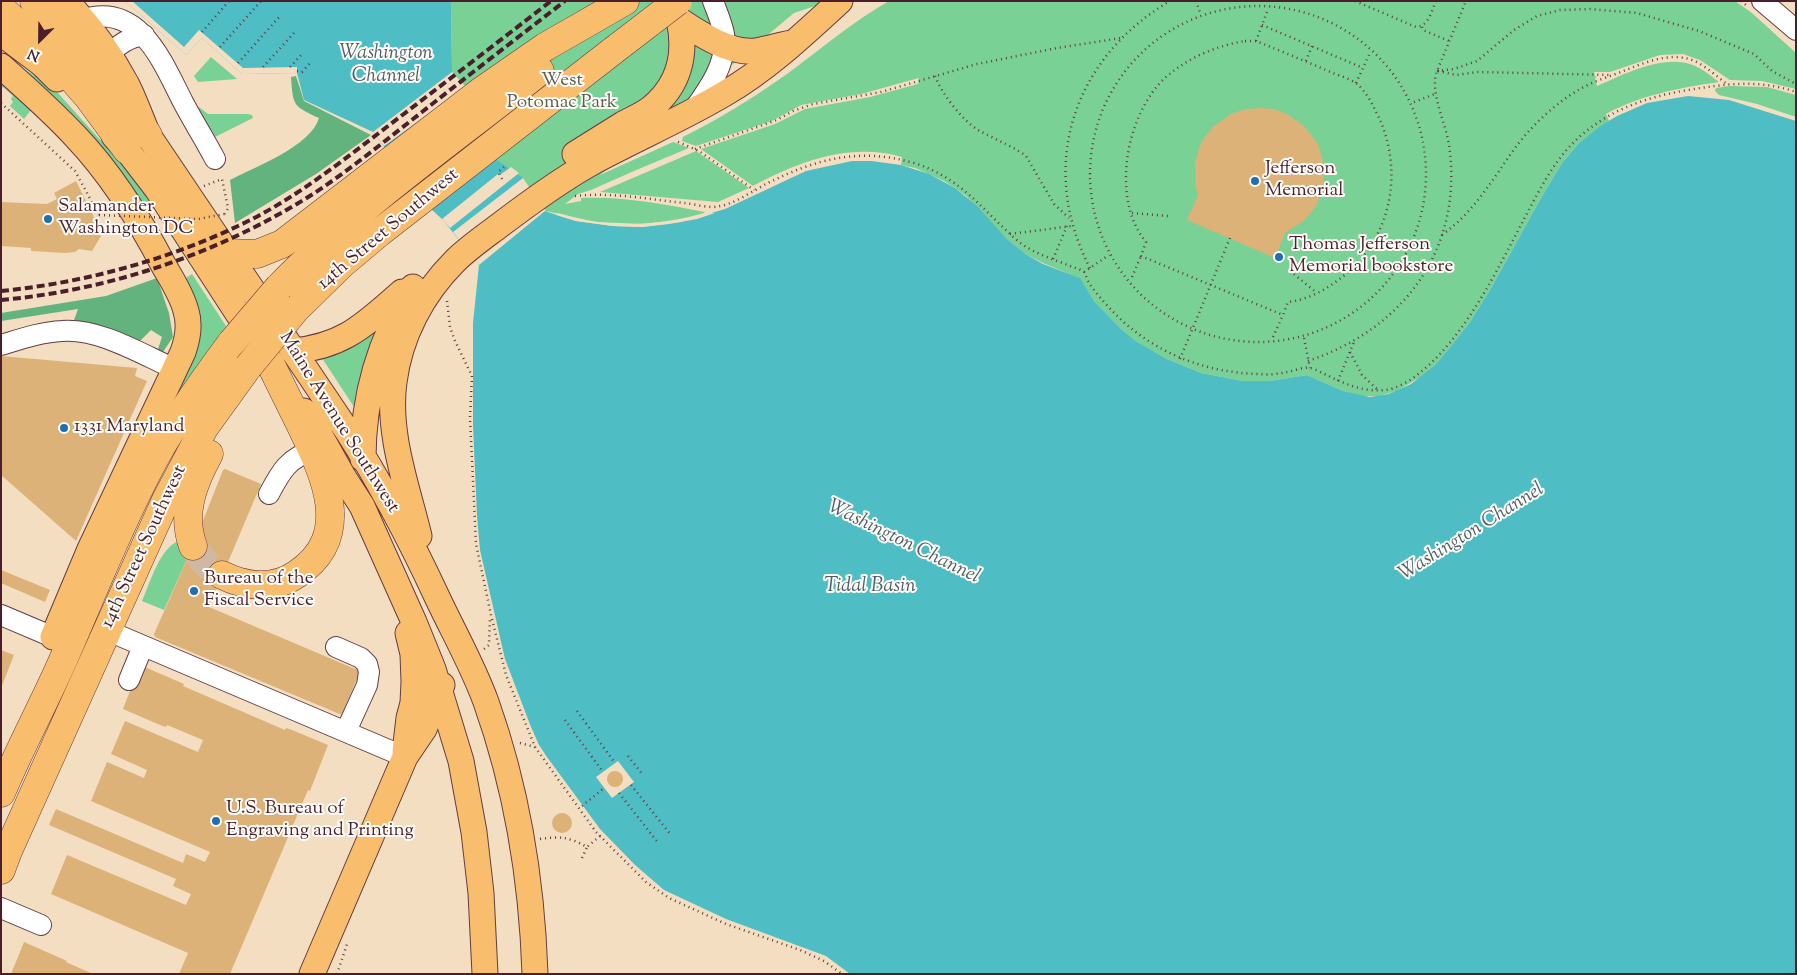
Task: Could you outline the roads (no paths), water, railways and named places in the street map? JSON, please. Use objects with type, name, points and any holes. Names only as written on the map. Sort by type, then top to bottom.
[{"type":"highway","points":[[34,1],[76,43],[115,88],[138,142]]},
{"type":"highway","points":[[227,253],[257,254],[274,248],[397,169],[482,104],[545,47],[626,1]]},
{"type":"highway","points":[[1,8],[52,56],[88,97],[138,142]]},
{"type":"highway","name":"14th Street Southwest","points":[[1,870],[154,525],[190,452],[219,406],[271,360],[295,310],[342,264],[408,210],[614,50],[679,11]]},
{"type":"highway","name":"14th Street Southwest","points":[[1,793],[18,752],[58,671],[114,540],[150,467],[194,395],[232,342],[279,287],[363,208],[397,169]]},
{"type":"highway","points":[[222,575],[246,585],[275,583],[294,576],[302,571],[320,553],[329,532],[330,497],[323,474],[271,360]]},
{"type":"highway","points":[[193,546],[188,528],[191,495],[204,463],[225,427],[271,360]]},
{"type":"highway","points":[[18,752],[53,637]]},
{"type":"main road","name":"Maine Avenue Southwest","points":[[66,1],[82,20],[114,50],[127,86],[138,142],[166,203],[316,428],[362,506],[414,622],[433,670],[461,761],[474,832],[482,893],[485,974]]},
{"type":"main road","points":[[534,191],[691,113],[757,73],[796,42],[840,1]]},
{"type":"main road","points":[[679,11],[700,34],[737,49],[754,51],[796,42]]},
{"type":"main road","points":[[271,360],[320,347],[356,331],[419,278],[534,191],[566,160],[649,110],[662,98],[676,78],[680,66],[683,36],[679,11]]},
{"type":"main road","name":"Maine Avenue Southwest","points":[[1,33],[42,64],[76,97],[138,142],[227,253],[271,360],[363,454],[407,534],[486,702],[515,806],[527,870],[532,915],[535,974]]},
{"type":"main road","points":[[1,46],[76,97]]},
{"type":"main road","points":[[1,66],[38,99],[91,153],[124,196],[180,295],[188,319],[188,338],[175,369],[90,549],[53,637]]},
{"type":"main road","points":[[429,580],[398,458],[393,414],[394,384],[403,344],[419,308],[463,246]]},
{"type":"main road","points":[[362,506],[363,454],[375,365],[391,324],[419,278]]},
{"type":"main road","points":[[400,591],[413,654],[414,682],[405,757]]},
{"type":"main road","points":[[312,974],[405,757],[424,729],[440,691],[452,658],[454,648],[453,630]]},
{"type":"street","points":[[691,113],[711,85],[718,68],[724,44],[724,34],[713,1]]},
{"type":"street","points":[[1762,1],[1796,30]]},
{"type":"street","points":[[107,15],[117,22],[120,28],[114,50]]},
{"type":"street","points":[[82,20],[107,15],[129,23],[144,35],[165,66],[215,159]]},
{"type":"street","points":[[114,50],[133,37],[144,35]]},
{"type":"street","points":[[1,345],[49,332],[63,330],[86,332],[107,339],[175,369]]},
{"type":"street","points":[[269,494],[282,469],[292,459],[314,451]]},
{"type":"street","points":[[1,616],[53,637]]},
{"type":"street","points":[[106,630],[405,757]]},
{"type":"street","points":[[128,680],[143,646]]},
{"type":"street","points":[[336,647],[362,658],[370,672],[346,732]]},
{"type":"street","points":[[1,908],[41,925]]},
{"type":"water","name":"Tidal Basin","points":[[125,1],[451,1],[452,72],[468,89],[497,160],[523,178],[546,211],[576,221],[613,226],[642,227],[681,222],[725,209],[806,171],[852,161],[871,161],[901,165],[929,174],[955,188],[977,206],[1007,239],[1027,255],[1043,264],[1080,278],[1094,301],[1120,328],[1136,341],[1167,359],[1201,373],[1243,381],[1270,381],[1307,375],[1343,391],[1370,397],[1389,394],[1411,384],[1435,365],[1447,351],[1470,322],[1490,290],[1562,163],[1579,143],[1602,125],[1647,103],[1688,96],[1729,100],[1796,121],[1796,974],[850,974],[826,956],[726,919],[664,890],[635,865],[600,829],[547,757],[531,727],[505,659],[480,550],[477,516],[473,425],[473,323],[479,265],[443,220],[431,209],[373,132],[304,100],[297,73],[242,74],[202,38],[186,55]]},
{"type":"tunnel","points":[[193,546],[206,564],[222,575]]},
{"type":"railway","points":[[1,291],[62,282],[122,269],[210,239],[258,216],[297,193],[334,167],[551,1]]},
{"type":"railway","points":[[1,300],[83,288],[124,278],[202,251],[277,215],[313,194],[355,164],[565,1]]},
{"type":"place","name":"Jefferson Memorial","points":[[1255,181]]},
{"type":"place","name":"Salamander Washington DC","points":[[48,219]]},
{"type":"place","name":"Thomas Jefferson Memorial bookstore","points":[[1279,257]]},
{"type":"place","name":"1331 Maryland","points":[[64,428]]},
{"type":"place","name":"Bureau of the Fiscal Service","points":[[194,591]]},
{"type":"place","name":"U.S. Bureau of Engraving and Printing","points":[[216,821]]},
{"type":"water label","name":"Washington Channel","points":[[386,66]]},
{"type":"water label","name":"Washington Channel","points":[[1472,533]]},
{"type":"water label","name":"Washington Channel","points":[[903,543]]},
{"type":"park label","name":"West Potomac Park","points":[[562,93]]}]
